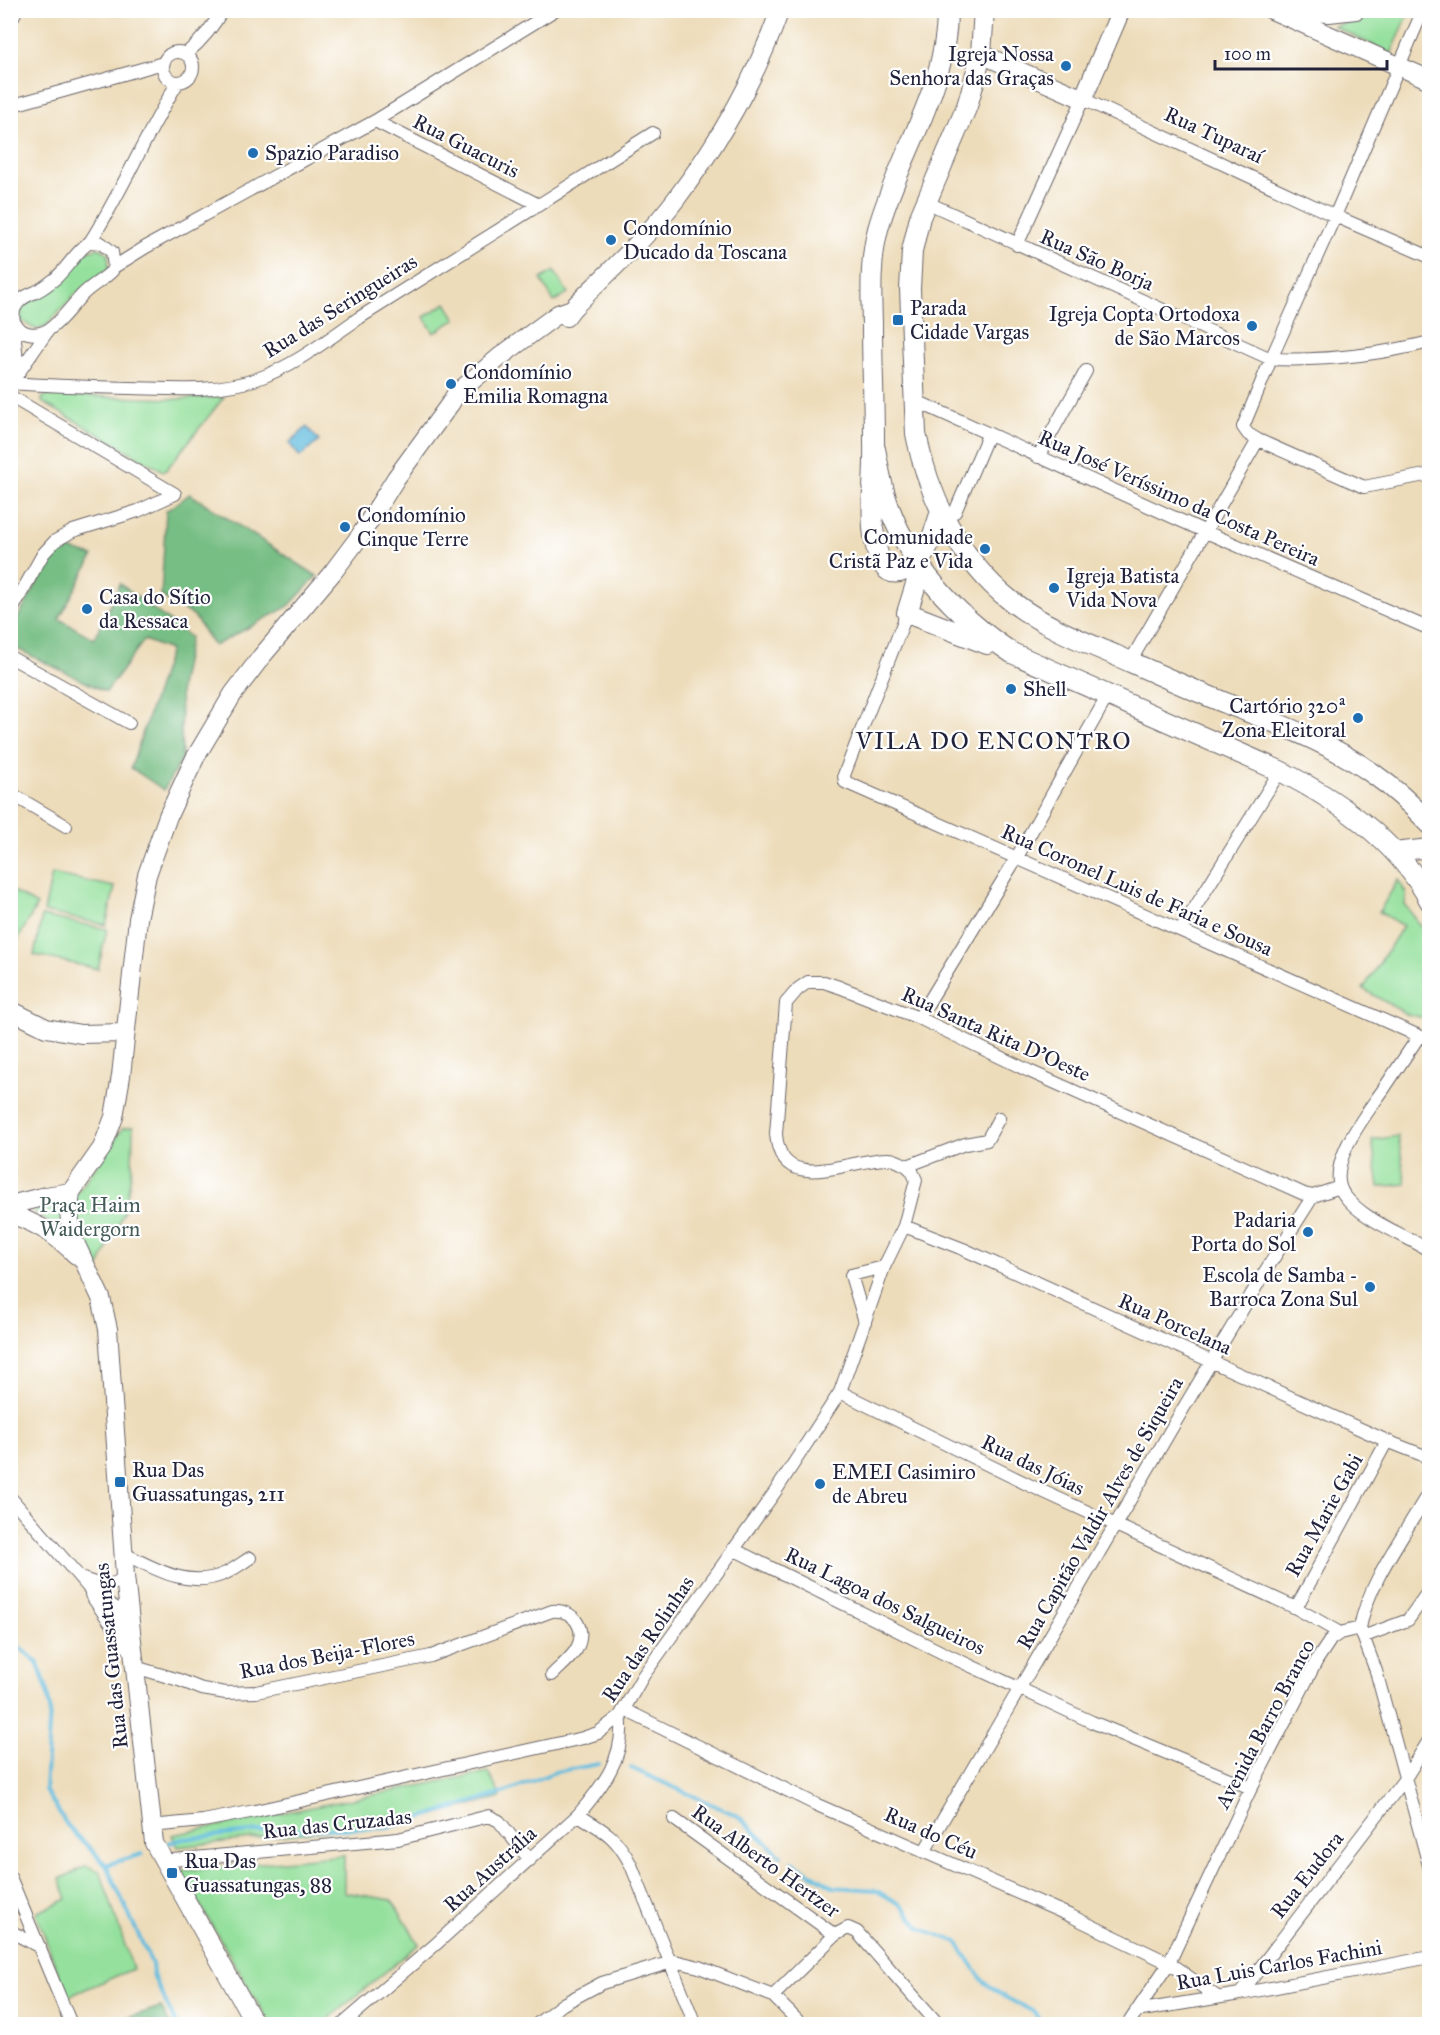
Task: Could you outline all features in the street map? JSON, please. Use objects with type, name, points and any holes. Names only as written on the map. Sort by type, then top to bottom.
[{"type":"main road","points":[[919,565],[894,573],[883,566],[879,558],[872,508],[875,449],[871,280],[874,247],[883,215],[941,68],[948,35],[947,10]]},
{"type":"main road","points":[[984,10],[981,54],[967,106],[926,202],[915,233],[911,261],[916,434],[920,453],[948,512],[955,537],[990,582],[1034,617],[1130,662],[1284,725],[1340,754],[1375,775],[1407,800],[1430,824]]},
{"type":"main road","points":[[875,449],[889,509],[919,565],[962,615],[1012,653]]},
{"type":"main road","points":[[948,512],[929,540],[919,565],[907,613],[1012,653],[1312,787],[1349,812],[1394,852],[1430,902]]},
{"type":"street","points":[[10,16],[13,10]]},
{"type":"street","points":[[186,54],[202,40],[217,21],[222,10]]},
{"type":"street","points":[[13,384],[49,329],[114,267],[146,247],[375,121],[555,10]]},
{"type":"street","points":[[84,1262],[71,1234],[69,1210],[71,1192],[102,1148],[114,1117],[121,1076],[138,919],[147,875],[168,816],[195,758],[233,694],[360,536],[396,478],[450,404],[461,400],[558,314],[572,309],[639,242],[675,200],[731,115],[761,59],[780,10]]},
{"type":"street","points":[[1017,245],[1121,10]]},
{"type":"street","points":[[1273,11],[1329,13],[1356,10]]},
{"type":"street","points":[[1423,10],[1243,428],[1258,440],[1364,488],[1430,474]]},
{"type":"street","points":[[1273,11],[1430,80]]},
{"type":"street","points":[[13,104],[163,63],[172,53],[186,54],[192,62],[193,71],[187,79],[173,80],[164,72],[163,63]]},
{"type":"street","name":"Rua Tuparaí","points":[[981,54],[1430,257]]},
{"type":"street","points":[[13,384],[16,302],[41,289],[76,257],[81,249],[95,242],[173,80]]},
{"type":"street","name":"Rua Guacuris","points":[[375,121],[539,205]]},
{"type":"street","name":"Rua das Seringueiras","points":[[13,384],[204,390],[230,387],[259,378],[296,360],[653,134]]},
{"type":"street","name":"Rua São Borja","points":[[926,202],[1271,359],[1343,357],[1430,342]]},
{"type":"street","points":[[95,242],[112,252],[114,267]]},
{"type":"street","points":[[14,326],[24,333],[49,329]]},
{"type":"street","points":[[1038,457],[1086,370]]},
{"type":"street","points":[[10,614],[43,554],[55,541],[73,531],[138,512],[175,494],[13,384]]},
{"type":"street","name":"Rua José Veríssimo da Costa Pereira","points":[[914,400],[1206,532],[1430,629]]},
{"type":"street","points":[[948,512],[988,435]]},
{"type":"street","points":[[1130,662],[1258,440]]},
{"type":"street","name":"Rua Coronel Luis de Faria e Sousa","points":[[907,613],[844,775],[843,779],[848,784],[1424,1038]]},
{"type":"street","points":[[10,657],[129,723]]},
{"type":"street","points":[[919,1018],[1017,857],[1108,695]]},
{"type":"street","points":[[1181,930],[1280,771]]},
{"type":"street","points":[[10,794],[66,826]]},
{"type":"street","points":[[1394,852],[1430,849]]},
{"type":"street","name":"Rua Santa Rita D'Oeste","points":[[907,1166],[892,1159],[801,1171],[792,1167],[779,1153],[776,1134],[786,1003],[808,982],[824,982],[919,1018],[1029,1071],[1287,1187],[1313,1196]]},
{"type":"street","points":[[10,1010],[46,1028],[81,1034],[125,1032]]},
{"type":"street","points":[[1424,1038],[1353,1134],[1345,1149],[1340,1168],[1340,1187],[1345,1198],[1366,1214],[1430,1251]]},
{"type":"street","points":[[907,1166],[965,1144],[987,1140],[999,1118]]},
{"type":"street","name":"Rua das Rolinhas","points":[[151,1826],[203,1821],[245,1813],[572,1741],[598,1733],[622,1713],[643,1676],[775,1492],[840,1392],[884,1267],[904,1226],[916,1180],[907,1166]]},
{"type":"street","points":[[1313,1196],[1340,1187]]},
{"type":"street","points":[[10,1204],[71,1192]]},
{"type":"street","name":"Rua Capitão Valdir Alves de Siqueira","points":[[924,1852],[1114,1525],[1289,1232],[1313,1196]]},
{"type":"street","points":[[10,1214],[41,1226],[59,1238],[84,1262]]},
{"type":"street","name":"Rua Porcelana","points":[[904,1226],[963,1249],[1387,1441],[1430,1458]]},
{"type":"street","name":"Rua das Guassatungas","points":[[84,1262],[101,1298],[108,1329],[125,1576],[154,1843],[255,2025]]},
{"type":"street","points":[[865,1323],[851,1275],[884,1267]]},
{"type":"street","name":"Rua das Jóias","points":[[840,1392],[1114,1525],[1296,1608],[1340,1633]]},
{"type":"street","name":"Rua Marie Gabi","points":[[1296,1608],[1387,1441]]},
{"type":"street","points":[[1430,1490],[1365,1608],[1363,1632],[1430,1869]]},
{"type":"street","points":[[10,1497],[94,1594],[134,1659]]},
{"type":"street","name":"Rua Lagoa dos Salgueiros","points":[[733,1549],[936,1650],[1092,1722],[1251,1788]]},
{"type":"street","points":[[123,1553],[159,1572],[182,1579],[207,1578],[225,1573],[250,1558]]},
{"type":"street","points":[[82,1579],[103,1585],[117,1584],[125,1576]]},
{"type":"street","name":"Avenida Barro Branco","points":[[1136,2011],[1169,1963],[1251,1788],[1326,1645],[1340,1633],[1363,1632],[1408,1620],[1430,1589]]},
{"type":"street","points":[[94,1594],[130,1617]]},
{"type":"street","name":"Rua dos Beija-Flores","points":[[134,1659],[202,1689],[226,1693],[256,1692],[431,1656],[552,1611],[561,1610],[570,1613],[577,1621],[579,1641],[576,1650],[552,1675]]},
{"type":"street","name":"Rua Austrália","points":[[343,2025],[578,1815],[609,1775],[622,1739],[622,1713]]},
{"type":"street","name":"Rua do Céu","points":[[622,1713],[815,1804],[1071,1916],[1169,1963],[1218,1998]]},
{"type":"street","name":"Rua Eudora","points":[[1240,1994],[1404,1780],[1430,1739]]},
{"type":"street","points":[[578,1815],[608,1833],[622,1848],[696,2025]]},
{"type":"street","name":"Rua das Cruzadas","points":[[162,1861],[398,1839],[489,1816],[499,1821],[530,1860]]},
{"type":"street","name":"Rua Alberto Hertzer","points":[[674,1819],[835,1935]]},
{"type":"street","points":[[10,1877],[72,2025]]},
{"type":"street","points":[[773,1996],[835,1935],[848,1928],[857,1932],[938,2025]]},
{"type":"street","points":[[10,1931],[40,1947]]},
{"type":"street","name":"Rua Luis Carlos Fachini","points":[[1136,2011],[1240,1994],[1430,1957]]},
{"type":"street","points":[[537,2025],[563,2004],[602,1983],[670,1962],[683,1962],[699,1967],[773,1996],[801,2025]]},
{"type":"street","points":[[1128,2025],[1136,2011]]},
{"type":"green space","points":[[1390,11],[1410,11],[1391,54],[1333,26],[1376,16]]},
{"type":"green space","points":[[98,248],[108,254],[109,269],[76,294],[46,326],[35,329],[21,320],[20,314],[25,304],[47,293],[62,280],[87,251]]},
{"type":"green space","points":[[554,271],[568,293],[554,302],[541,279]]},
{"type":"green space","points":[[446,303],[456,319],[434,333],[424,317]]},
{"type":"green space","points":[[48,395],[175,399],[224,397],[163,471],[42,402],[42,398]]},
{"type":"green space","points":[[190,494],[317,576],[289,606],[214,646],[194,616],[161,596],[166,511]]},
{"type":"green space","points":[[58,546],[93,556],[59,619],[94,639],[120,584],[190,637],[180,687],[182,759],[164,790],[131,768],[170,650],[144,640],[106,692],[11,646],[11,630]]},
{"type":"green space","points":[[52,874],[115,887],[106,925],[44,912]]},
{"type":"green space","points":[[1398,880],[1406,893],[1405,905],[1421,926],[1429,942],[1429,1019],[1406,1014],[1363,989],[1403,926],[1379,912]]},
{"type":"green space","points":[[11,890],[37,905],[11,952]]},
{"type":"green space","points":[[42,916],[107,929],[98,969],[34,955]]},
{"type":"green space","name":"Praça Haim Waidergorn","points":[[133,1127],[132,1168],[125,1210],[98,1269],[88,1250],[29,1207],[78,1192],[123,1128]]},
{"type":"green space","points":[[1398,1136],[1406,1184],[1379,1187],[1372,1140]]},
{"type":"green space","points":[[488,1772],[501,1797],[411,1821],[178,1847],[172,1835]]},
{"type":"green space","points":[[344,1855],[344,1892],[392,1900],[419,1944],[322,2024],[270,2024],[180,1871]]},
{"type":"green space","points":[[86,1866],[100,1871],[133,1969],[67,1997],[36,1913],[67,1899],[60,1879]]},
{"type":"green space","points":[[161,2007],[170,2024],[108,2024]]},
{"type":"water","points":[[307,427],[319,441],[300,457],[289,443]]},
{"type":"waterway","points":[[10,1639],[37,1662],[46,1686],[50,1709],[45,1790],[67,1825],[106,1865],[152,1964],[153,1975],[176,2024]]},
{"type":"waterway","points":[[169,1843],[183,1839],[270,1830],[387,1828],[506,1792],[555,1772],[599,1764]]},
{"type":"waterway","points":[[631,1768],[738,1816],[781,1856]]},
{"type":"waterway","points":[[106,1865],[142,1854]]},
{"type":"waterway","points":[[792,1862],[834,1887],[875,1890],[902,1905],[920,1928],[957,1942],[983,1981],[1003,1996],[1036,2013],[1042,2024]]},
{"type":"place","name":"Igreja Nossa Senhora das Graças","points":[[1066,66]]},
{"type":"place","name":"Spazio Paradiso","points":[[253,153]]},
{"type":"place","name":"Condomínio Ducado da Toscana","points":[[611,240]]},
{"type":"place","name":"Parada Cidade Vargas","points":[[898,320]]},
{"type":"place","name":"Igreja Copta Ortodoxa de São Marcos","points":[[1252,326]]},
{"type":"place","name":"Condomínio Emilia Romagna","points":[[451,384]]},
{"type":"place","name":"Condomínio Cinque Terre","points":[[345,527]]},
{"type":"place","name":"Comunidade Cristã Paz e Vida","points":[[985,549]]},
{"type":"place","name":"Igreja Batista Vida Nova","points":[[1054,588]]},
{"type":"place","name":"Casa do Sítio da Ressaca","points":[[87,609]]},
{"type":"place","name":"Shell","points":[[1011,689]]},
{"type":"place","name":"Cartório 320ª Zona Eleitoral","points":[[1358,718]]},
{"type":"place","name":"Padaria Porta do Sol","points":[[1308,1232]]},
{"type":"place","name":"Escola de Samba - Barroca Zona Sul","points":[[1370,1287]]},
{"type":"place","name":"Rua Das Guassatungas, 211","points":[[120,1482]]},
{"type":"place","name":"EMEI Casimiro de Abreu","points":[[820,1484]]},
{"type":"place","name":"Rua Das Guassatungas, 88","points":[[172,1873]]},
{"type":"district","name":"VILA DO ENCONTRO","points":[[994,741]]}]
